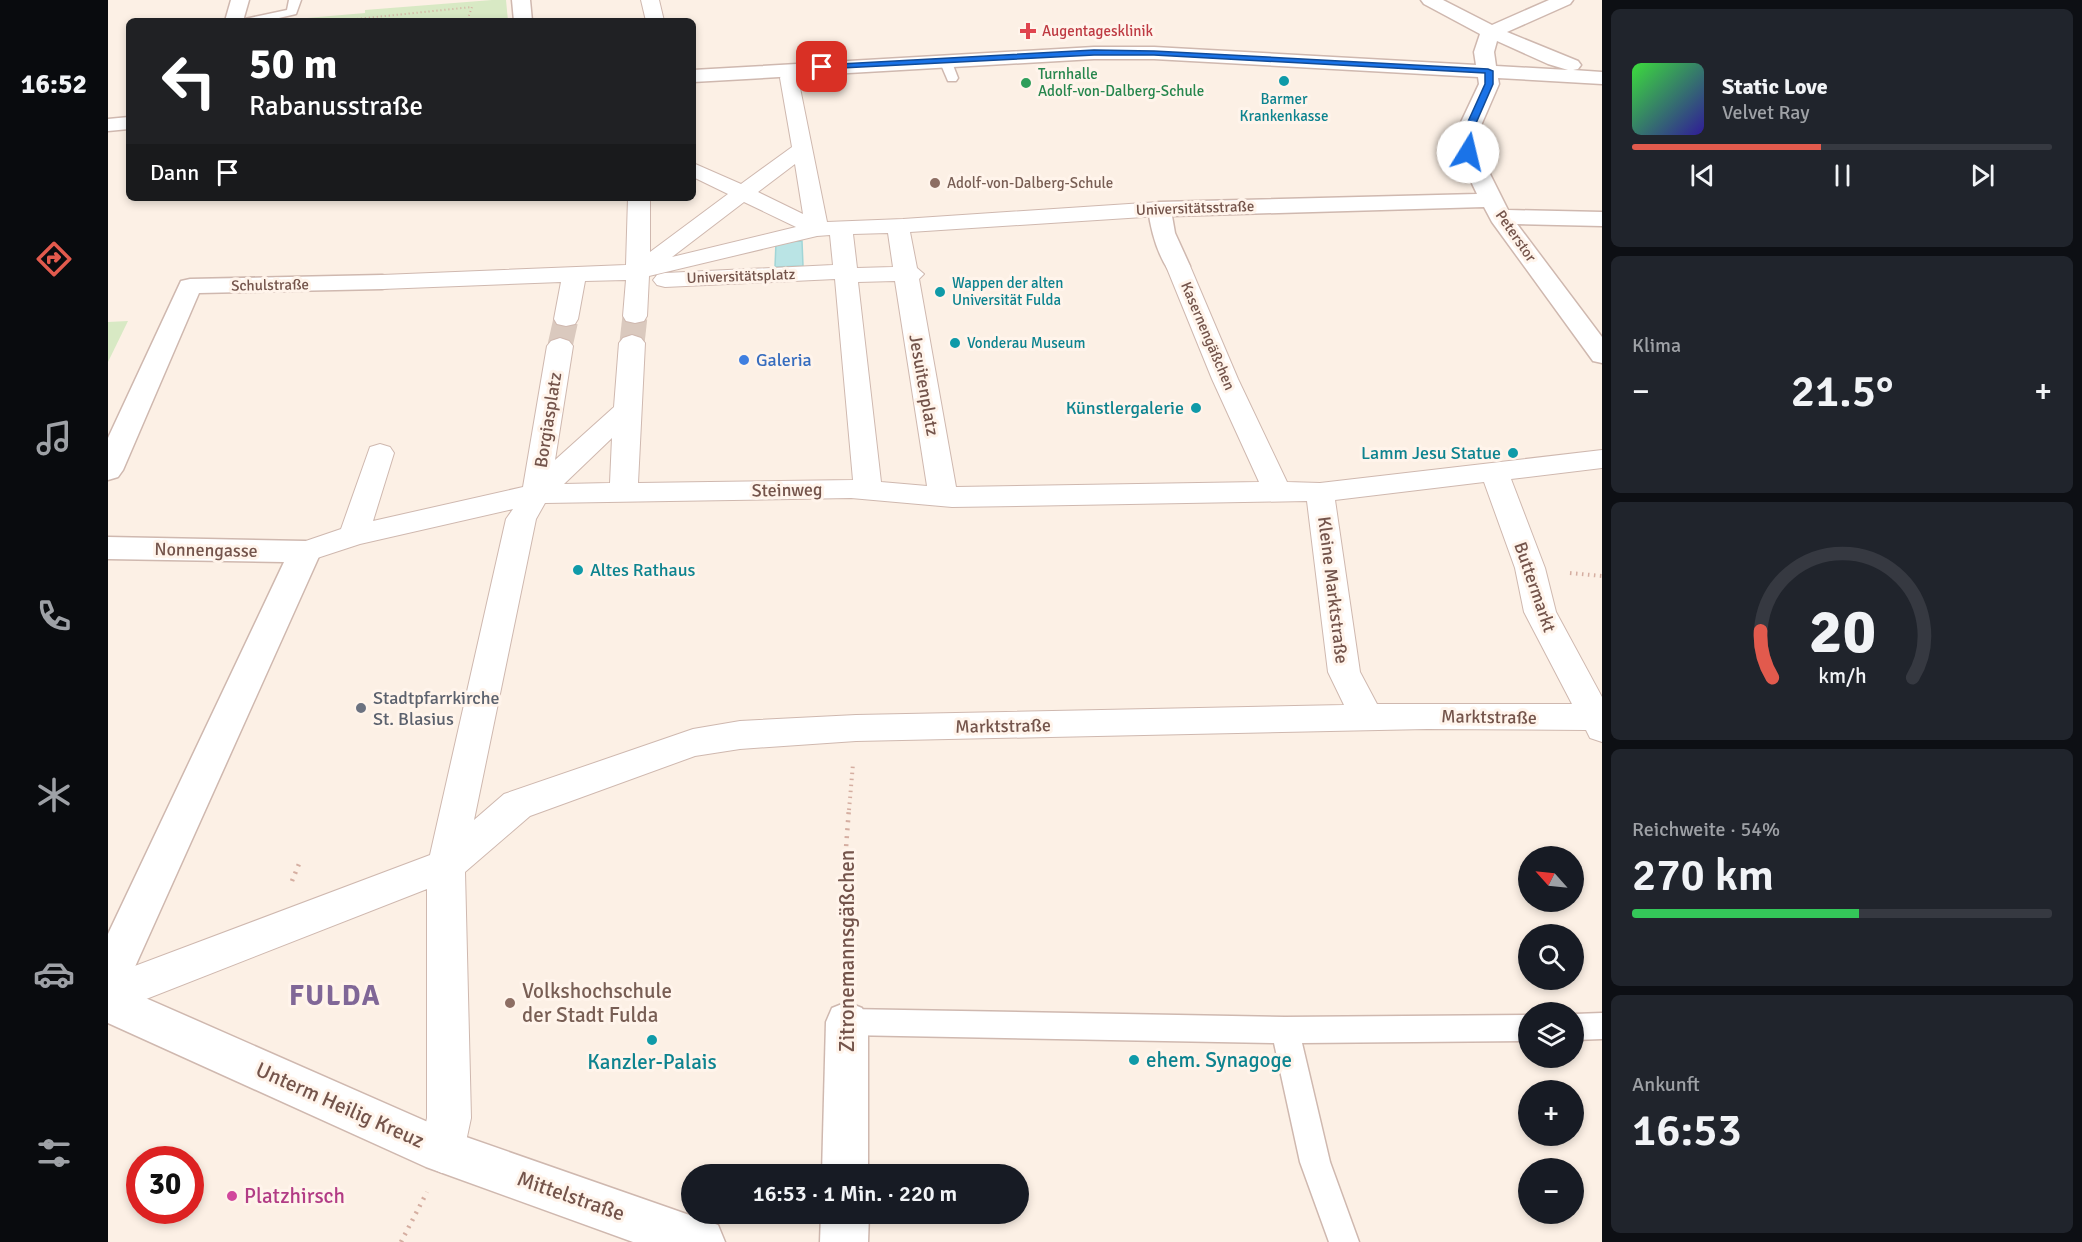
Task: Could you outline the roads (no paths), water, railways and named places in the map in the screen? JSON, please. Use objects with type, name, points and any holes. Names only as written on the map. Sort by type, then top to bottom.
[{"type":"street","points":[[235,18],[240,0]]},
{"type":"street","points":[[521,0],[523,18]]},
{"type":"street","points":[[650,0],[654,18]]},
{"type":"street","points":[[1430,0],[1490,33],[1550,59],[1602,72]]},
{"type":"street","points":[[1490,33],[1564,0]]},
{"type":"street","name":"Peterstor","points":[[1490,33],[1484,52],[1489,84],[1465,137],[1468,152],[1496,209],[1602,355]]},
{"type":"street","points":[[696,76],[949,69],[1094,52],[1154,53],[1602,78]]},
{"type":"street","points":[[789,78],[804,148],[844,274],[868,490]]},
{"type":"street","points":[[108,125],[126,123]]},
{"type":"street","name":"Universitätsplatz","points":[[638,276],[804,148]]},
{"type":"street","name":"Universitätsplatz","points":[[696,170],[829,229]]},
{"type":"street","points":[[634,316],[638,276],[639,201]]},
{"type":"street","name":"Universitätsstraße","points":[[898,226],[1159,209],[1496,209],[1602,219]]},
{"type":"street","name":"Kasernengäßchen","points":[[1159,209],[1163,233],[1276,491]]},
{"type":"street","name":"Universitätsplatz","points":[[638,276],[829,229],[898,226]]},
{"type":"street","name":"Jesuitenplatz","points":[[898,226],[908,274],[943,496]]},
{"type":"street","points":[[562,274],[566,319]]},
{"type":"street","name":"Universitätsplatz","points":[[562,274],[638,276],[844,274]]},
{"type":"street","name":"Schulstraße","points":[[108,470],[190,286],[382,282],[562,274]]},
{"type":"street","points":[[844,274],[908,274]]},
{"type":"street","points":[[624,492],[632,343]]},
{"type":"street","name":"Borgiasplatz","points":[[528,506],[546,374],[560,346]]},
{"type":"street","name":"Borgiasplatz","points":[[528,506],[627,410]]},
{"type":"street","points":[[354,535],[380,453]]},
{"type":"street","points":[[1276,491],[1320,492],[1602,459]]},
{"type":"street","name":"Buttermarkt","points":[[1494,472],[1530,568],[1540,612],[1598,723]]},
{"type":"street","name":"Steinweg","points":[[305,552],[354,535],[624,492],[868,490],[943,496],[1276,491]]},
{"type":"street","name":"Kleine Marktstraße","points":[[1320,492],[1344,672],[1368,718]]},
{"type":"street","name":"Unterm Heilig Kreuz","points":[[108,1002],[436,1168],[449,1118],[446,865],[528,506]]},
{"type":"street","name":"Nonnengasse","points":[[108,548],[305,552]]},
{"type":"street","points":[[108,979],[305,552]]},
{"type":"street","name":"Marktstraße","points":[[446,865],[517,805],[693,743],[740,735],[856,728],[1427,716],[1598,723]]},
{"type":"street","points":[[108,995],[277,916],[446,865]]},
{"type":"street","name":"Zitronemannsgäßchen","points":[[845,1164],[847,1022]]},
{"type":"street","name":"Mittelstraße","points":[[436,1168],[701,1242]]},
{"type":"street","points":[[844,1224],[844,1242]]},
{"type":"lane","points":[[263,18],[292,12],[295,0]]},
{"type":"lane","points":[[847,1022],[1285,1030],[1518,1028]]},
{"type":"lane","points":[[1584,1027],[1602,1026]]},
{"type":"lane","points":[[1285,1030],[1315,1162],[1344,1242]]},
{"type":"water","points":[[802,241],[803,266],[775,267],[776,242]]},
{"type":"tunnel","points":[[632,343],[635,316]]},
{"type":"tunnel","points":[[560,346],[566,319]]},
{"type":"place","name":"Augentagesklinik","points":[[1028,31]]},
{"type":"place","name":"Barmer Krankenkasse","points":[[1284,81]]},
{"type":"place","name":"Turnhalle Adolf-von-Dalberg-Schule","points":[[1026,83]]},
{"type":"place","name":"Adolf-von-Dalberg-Schule","points":[[935,183]]},
{"type":"place","name":"Wappen der alten Universität Fulda","points":[[940,292]]},
{"type":"place","name":"Vonderau Museum","points":[[955,343]]},
{"type":"place","name":"Galeria","points":[[744,360]]},
{"type":"place","name":"Künstlergalerie","points":[[1196,408]]},
{"type":"place","name":"Lamm Jesu Statue","points":[[1513,453]]},
{"type":"place","name":"Altes Rathaus","points":[[578,570]]},
{"type":"place","name":"Stadtpfarrkirche St. Blasius","points":[[361,708]]},
{"type":"place","name":"Volkshochschule der Stadt Fulda","points":[[510,1003]]},
{"type":"place","name":"Kanzler-Palais","points":[[652,1040]]},
{"type":"place","name":"ehem. Synagoge","points":[[1134,1060]]},
{"type":"place","name":"Platzhirsch","points":[[232,1196]]},
{"type":"district","name":"FULDA","points":[[335,996]]}]
